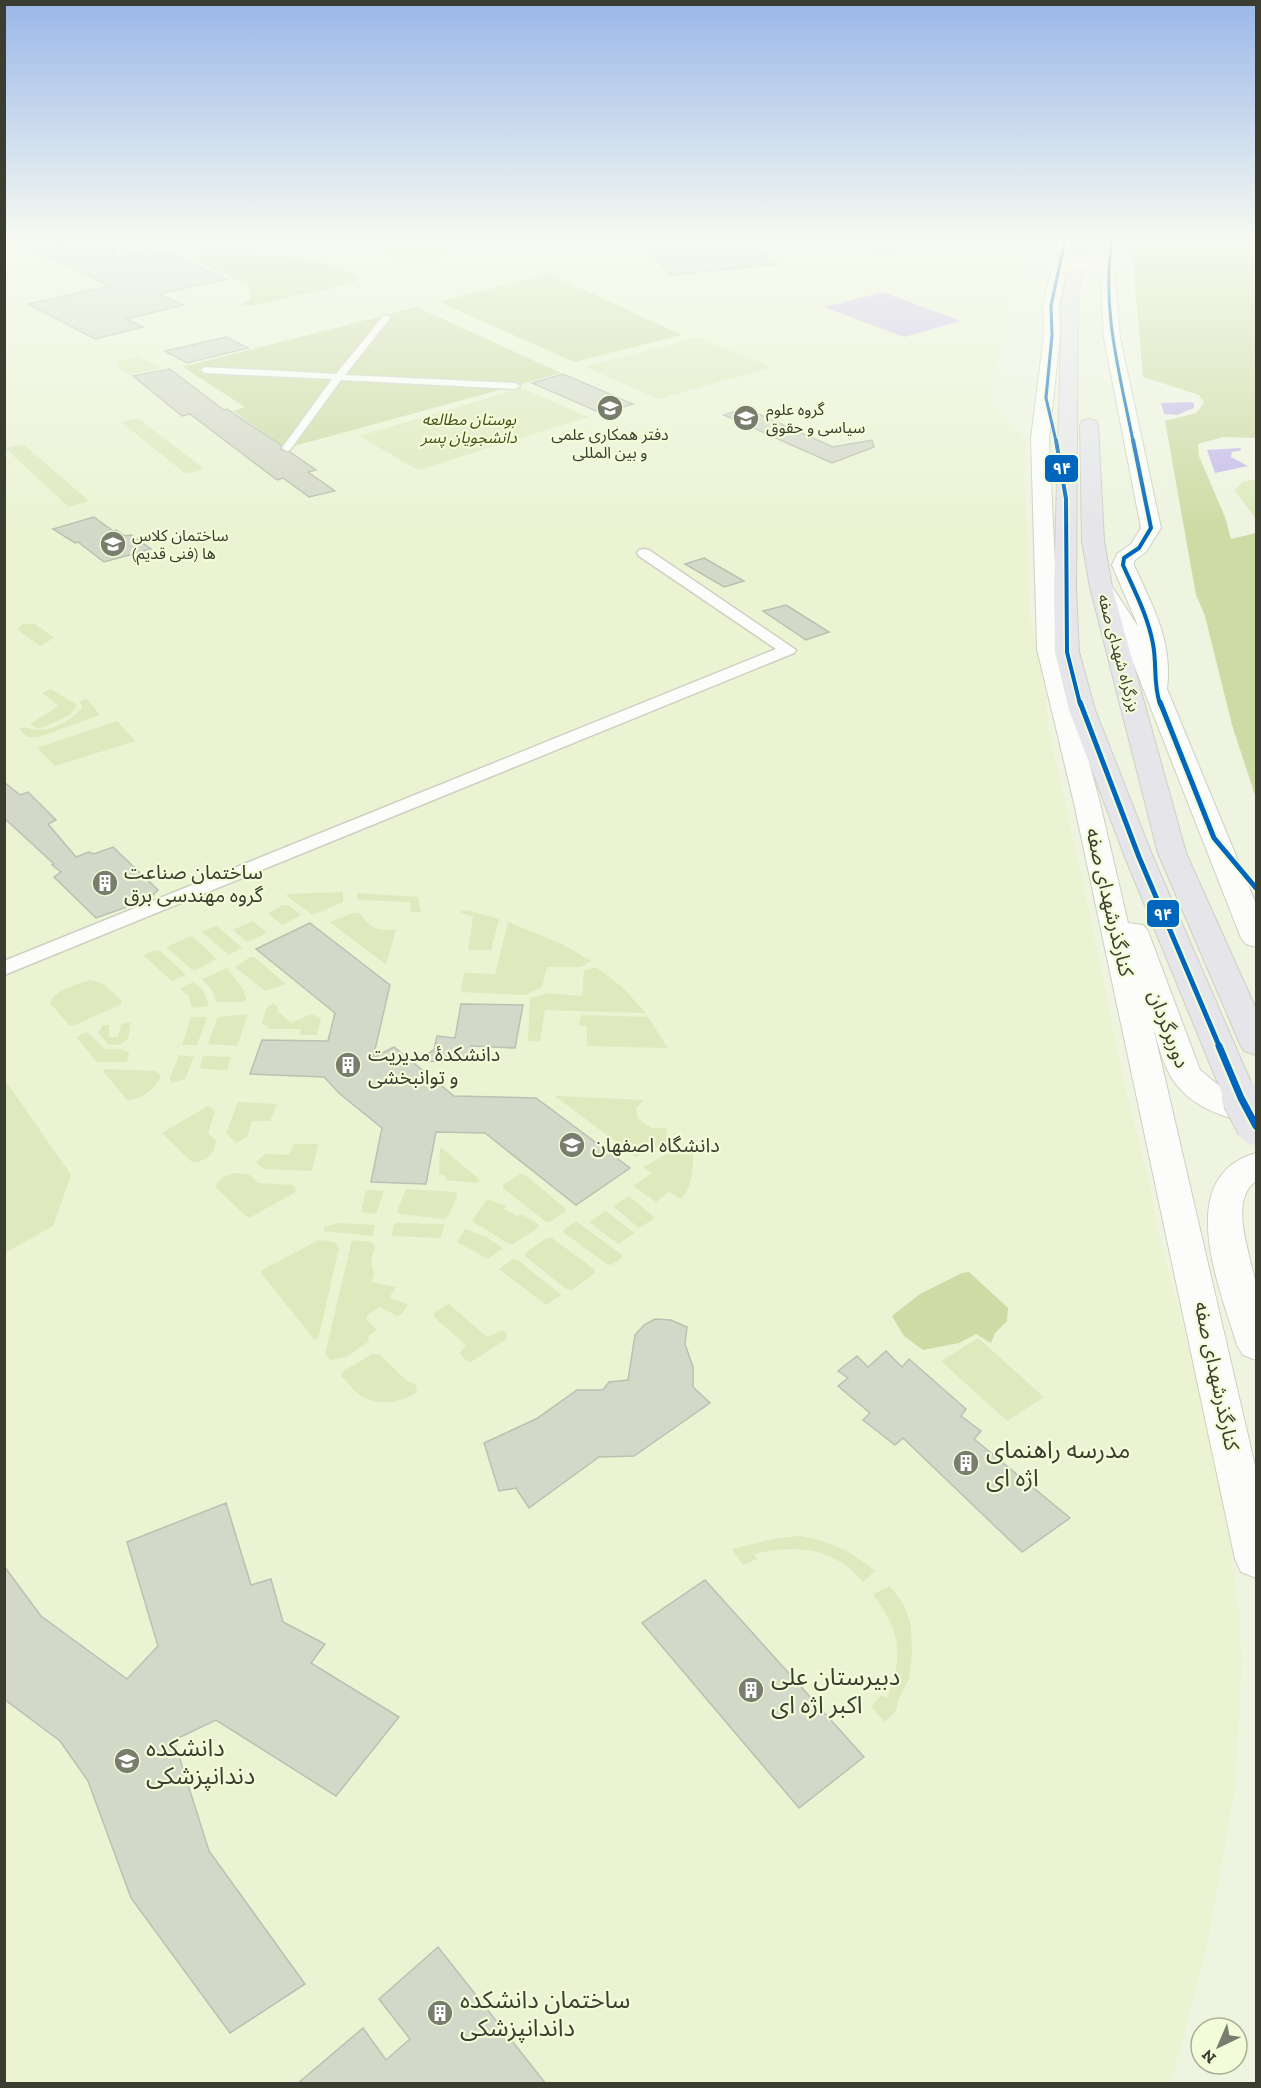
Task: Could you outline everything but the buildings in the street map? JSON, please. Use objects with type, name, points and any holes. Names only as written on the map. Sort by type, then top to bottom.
[{"type":"highway","name":"بزرگراه شهدای صفه","points":[[1069,337],[1065,590],[1067,652],[1082,710],[1139,857],[1251,1113]]},
{"type":"highway","name":"بزرگراه شهدای صفه","points":[[1088,404],[1093,541],[1101,587],[1172,853],[1257,1044]]},
{"type":"main road","name":"کنارگذرشهدای صفه","points":[[1052,337],[1040,438],[1048,649],[1087,803],[1257,1559]]},
{"type":"main road","points":[[1058,337],[1046,395],[1060,456],[1066,499]]},
{"type":"main road","points":[[1112,337],[1151,528],[1139,548],[1127,554],[1123,565],[1155,637],[1159,669],[1155,690]]},
{"type":"main road","points":[[1101,587],[1134,637],[1214,838],[1257,938]]},
{"type":"main road","name":"دوربرگردان","points":[[1087,803],[1185,1073],[1193,1084],[1213,1099],[1251,1113]]},
{"type":"main road","points":[[1214,838],[1257,888]]},
{"type":"main road","points":[[1257,1165],[1231,1184],[1224,1215],[1229,1250],[1257,1345]]},
{"type":"street","points":[[287,448],[338,377],[370,337]]},
{"type":"street","points":[[205,370],[515,386]]},
{"type":"street","points":[[4,969],[788,650],[644,553]]},
{"type":"shaded area","name":"دانشگاه اصفهان","points":[[5,337],[1002,337],[991,399],[1026,440],[1025,486],[1030,616],[1045,687],[1049,732],[1124,1082],[1151,1190],[1156,1224],[1198,1383],[1224,1502],[1239,1612],[1242,1660],[1236,1783],[1206,1950],[1171,2083],[5,2084]]},
{"type":"shaded area","points":[[1161,403],[1194,403],[1194,408],[1177,415],[1164,414]]},
{"type":"shaded area","points":[[1240,448],[1242,450],[1232,452],[1231,457],[1248,466],[1215,473],[1207,450]]},
{"type":"green space","points":[[298,337],[483,337],[561,373],[287,448],[233,411],[245,407],[183,367]]},
{"type":"green space","points":[[519,337],[672,337],[574,362]]},
{"type":"green space","points":[[698,337],[772,367],[659,399],[585,367]]},
{"type":"green space","points":[[1140,337],[1256,337],[1256,438],[1223,437],[1198,444],[1199,456],[1225,517],[1231,539],[1256,533],[1256,798],[1232,725],[1205,616],[1196,595],[1165,421],[1196,413],[1204,403],[1199,395],[1143,377]]},
{"type":"green space","points":[[136,356],[162,368],[128,375],[120,370],[118,362]]},
{"type":"green space","name":"بوستان مطالعه دانشجویان پسر","points":[[522,388],[588,417],[418,470],[359,436]]},
{"type":"green space","points":[[138,418],[204,469],[186,474],[121,422]]},
{"type":"green space","points":[[23,444],[89,501],[69,507],[5,448]]},
{"type":"green space","points":[[1256,479],[1256,519],[1234,490],[1243,482]]},
{"type":"green space","points":[[24,624],[35,624],[54,638],[40,646],[17,629]]},
{"type":"green space","points":[[51,689],[77,705],[70,715],[39,729],[30,724],[59,706],[42,693]]},
{"type":"green space","points":[[87,699],[100,715],[39,737],[27,737],[19,729],[24,727],[47,729],[63,723],[82,708],[80,701]]},
{"type":"green space","points":[[117,721],[135,741],[55,766],[37,748]]},
{"type":"green space","points":[[343,892],[343,902],[313,915],[287,896],[287,894]]},
{"type":"green space","points":[[357,893],[418,897],[421,912],[411,912],[410,902],[361,900],[357,899]]},
{"type":"green space","points":[[283,905],[288,905],[301,915],[282,925],[268,913]]},
{"type":"green space","points":[[467,910],[499,919],[491,950],[468,950],[473,916],[461,913]]},
{"type":"green space","points":[[353,913],[360,913],[367,923],[375,928],[396,929],[385,964],[330,922]]},
{"type":"green space","points":[[252,921],[267,933],[247,942],[233,930]]},
{"type":"green space","points":[[508,922],[562,944],[591,961],[581,967],[547,967],[542,987],[525,995],[461,992],[464,973],[495,974]]},
{"type":"green space","points":[[216,926],[242,948],[229,955],[202,932]]},
{"type":"green space","points":[[192,936],[217,959],[194,971],[166,947]]},
{"type":"green space","points":[[154,950],[160,951],[186,975],[172,981],[143,955]]},
{"type":"green space","points":[[250,957],[254,957],[286,984],[265,991],[235,967]]},
{"type":"green space","points":[[596,967],[622,987],[646,1013],[545,1010],[540,1041],[528,1041],[530,998],[549,993],[582,996],[584,971]]},
{"type":"green space","points":[[227,968],[243,989],[246,999],[244,1002],[217,1002],[212,990],[202,979]]},
{"type":"green space","points":[[90,980],[102,983],[122,1001],[121,1004],[73,1026],[69,1025],[50,1003],[61,991]]},
{"type":"green space","points":[[193,982],[203,990],[209,1006],[192,1008],[189,996],[180,989]]},
{"type":"green space","points":[[274,1003],[279,1009],[277,1011],[292,1023],[311,1014],[321,1018],[317,1035],[300,1035],[301,1029],[269,1029],[268,1026],[262,1024],[266,1008]]},
{"type":"green space","points":[[248,1014],[237,1046],[208,1044],[218,1017]]},
{"type":"green space","points":[[582,1015],[648,1017],[668,1048],[587,1046],[587,1026],[578,1025]]},
{"type":"green space","points":[[191,1017],[207,1017],[197,1045],[182,1045]]},
{"type":"green space","points":[[131,1022],[128,1039],[119,1045],[108,1044],[98,1033],[103,1025],[109,1025],[109,1037],[118,1037],[121,1024]]},
{"type":"green space","points":[[87,1032],[105,1049],[122,1049],[129,1053],[127,1062],[97,1062],[76,1037]]},
{"type":"green space","points":[[179,1055],[194,1057],[185,1079],[171,1083],[170,1078]]},
{"type":"green space","points":[[203,1056],[231,1057],[227,1070],[200,1068]]},
{"type":"green space","points":[[104,1069],[155,1071],[161,1076],[148,1092],[138,1098],[127,1100],[103,1071]]},
{"type":"green space","points":[[5,1080],[71,1175],[53,1226],[5,1253]]},
{"type":"green space","points":[[555,1096],[643,1100],[636,1109],[638,1119],[651,1128],[667,1128],[666,1143],[636,1157]]},
{"type":"green space","points":[[238,1102],[277,1104],[270,1121],[252,1121],[247,1137],[236,1143],[226,1133]]},
{"type":"green space","points":[[208,1106],[215,1110],[208,1134],[216,1140],[216,1145],[209,1156],[201,1161],[192,1162],[162,1133]]},
{"type":"green space","points":[[294,1144],[318,1144],[312,1171],[264,1169],[256,1162],[266,1154],[289,1155]]},
{"type":"green space","points":[[679,1147],[693,1148],[691,1181],[681,1199],[669,1192],[656,1202],[633,1186],[652,1173],[643,1167]]},
{"type":"green space","points":[[440,1149],[443,1149],[480,1180],[476,1183],[446,1180],[446,1176],[439,1174]]},
{"type":"green space","points":[[236,1173],[250,1175],[258,1183],[293,1185],[297,1191],[251,1217],[247,1217],[215,1187],[221,1179]]},
{"type":"green space","points":[[520,1174],[524,1174],[566,1209],[565,1212],[549,1222],[545,1221],[503,1188],[503,1185]]},
{"type":"green space","points":[[406,1189],[456,1192],[457,1197],[448,1216],[443,1219],[400,1214],[397,1212]]},
{"type":"green space","points":[[366,1191],[384,1191],[376,1214],[361,1212]]},
{"type":"green space","points":[[629,1196],[655,1218],[639,1228],[613,1206]]},
{"type":"green space","points":[[487,1199],[506,1206],[504,1209],[517,1216],[521,1214],[538,1224],[539,1227],[513,1244],[509,1244],[472,1221]]},
{"type":"green space","points":[[606,1211],[634,1233],[618,1244],[589,1222]]},
{"type":"green space","points":[[576,1221],[622,1255],[622,1258],[611,1265],[607,1264],[564,1233],[563,1230]]},
{"type":"green space","points":[[340,1223],[375,1225],[373,1236],[324,1231],[324,1227]]},
{"type":"green space","points":[[394,1224],[445,1224],[440,1238],[392,1236]]},
{"type":"green space","points":[[465,1229],[486,1237],[503,1248],[488,1259],[457,1242]]},
{"type":"green space","points":[[547,1238],[552,1238],[595,1270],[595,1273],[572,1290],[566,1289],[525,1256],[525,1253]]},
{"type":"green space","points":[[319,1240],[335,1242],[339,1248],[318,1339],[314,1339],[261,1273],[262,1270]]},
{"type":"green space","points":[[352,1240],[372,1242],[375,1247],[371,1260],[374,1274],[372,1282],[396,1287],[389,1298],[408,1304],[402,1314],[397,1316],[380,1307],[367,1316],[366,1319],[377,1330],[369,1335],[368,1342],[346,1357],[331,1360],[325,1354]]},
{"type":"green space","points":[[513,1259],[518,1260],[561,1295],[546,1305],[499,1269]]},
{"type":"green space","points":[[969,1272],[1008,1308],[1007,1321],[995,1333],[991,1343],[976,1334],[959,1343],[923,1350],[904,1336],[892,1316],[920,1294],[962,1273]]},
{"type":"green space","points":[[449,1304],[487,1337],[503,1330],[507,1334],[505,1340],[471,1362],[466,1361],[460,1353],[466,1345],[434,1317],[435,1312]]},
{"type":"green space","points":[[978,1338],[1044,1397],[1007,1421],[941,1361]]},
{"type":"green space","points":[[372,1354],[379,1354],[406,1380],[415,1384],[417,1392],[404,1399],[388,1402],[372,1400],[358,1394],[341,1376],[342,1372]]},
{"type":"green space","points":[[799,1536],[840,1548],[875,1571],[863,1582],[840,1561],[827,1555],[799,1549],[754,1554],[757,1559],[743,1565],[732,1549],[773,1539]]},
{"type":"green space","points":[[890,1586],[904,1605],[911,1626],[912,1655],[909,1679],[898,1700],[896,1711],[885,1722],[871,1707],[881,1695],[887,1698],[896,1668],[897,1644],[889,1621],[873,1594]]},
{"type":"transit line","name":"۹۴","points":[[1052,337],[1046,398],[1060,456],[1066,499],[1067,652],[1082,710],[1139,857],[1241,1098],[1256,1126]]},
{"type":"transit line","name":"۹۴","points":[[1112,337],[1151,528],[1139,548],[1124,558],[1123,565],[1153,641],[1155,690],[1214,838],[1256,888]]},
{"type":"place","name":"دفتر همکاری علمی و بین المللی","points":[[610,408]]},
{"type":"place","name":"گروه علوم سیاسی و حقوق","points":[[746,418]]},
{"type":"place","name":"ساختمان کلاس ها (فنی قدیم)","points":[[113,544]]},
{"type":"place","name":"ساختمان صناعت گروه مهندسی برق","points":[[105,883]]},
{"type":"place","name":"دانشکدهٔ مدیریت و توانبخشی","points":[[348,1065]]},
{"type":"place","name":"دانشگاه اصفهان","points":[[572,1145]]},
{"type":"place","name":"مدرسه راهنمای اژه ای","points":[[966,1463]]},
{"type":"place","name":"دبیرستان علی اکبر اژه ای","points":[[751,1690]]},
{"type":"place","name":"دانشکده دندانپزشکی","points":[[127,1761]]},
{"type":"place","name":"ساختمان دانشکده داندانپزشکی","points":[[440,2013]]}]
